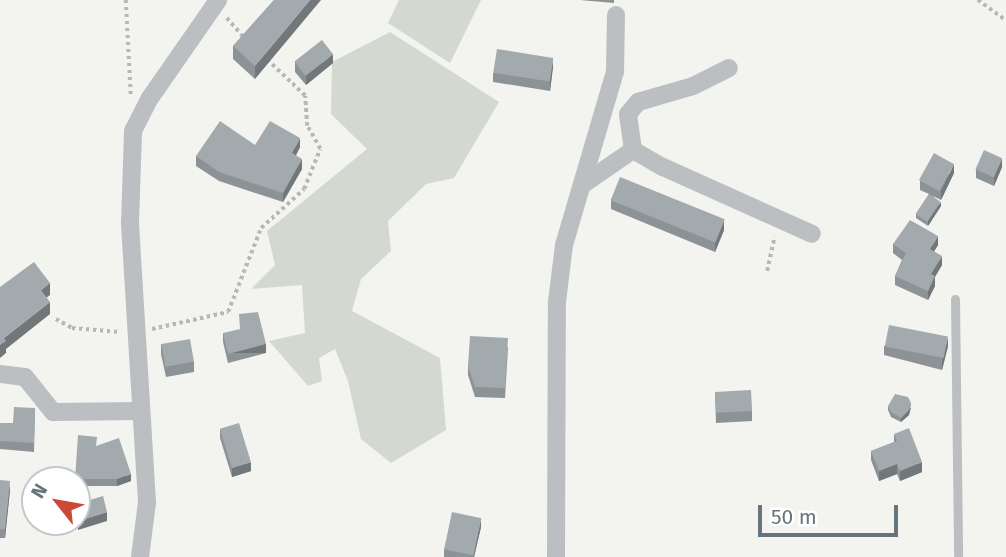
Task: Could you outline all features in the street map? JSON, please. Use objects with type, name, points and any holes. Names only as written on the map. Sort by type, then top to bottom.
[{"type":"street","points":[[140,557],[147,502],[130,223],[133,131],[150,98],[218,1]]},
{"type":"street","points":[[556,557],[556,302],[564,245],[615,72],[616,15]]},
{"type":"street","points":[[633,150],[628,114],[639,102],[692,86],[729,68]]},
{"type":"street","points":[[582,185],[633,150]]},
{"type":"street","points":[[633,150],[663,167],[812,234]]},
{"type":"street","points":[[0,374],[25,377],[53,412],[141,411]]},
{"type":"lane","points":[[955,299],[958,557]]},
{"type":"path","points":[[127,0],[133,131]]},
{"type":"path","points":[[978,0],[1006,20]]},
{"type":"path","points":[[218,1],[231,26],[250,44]]},
{"type":"path","points":[[56,319],[72,328],[136,332],[228,312],[261,228],[304,189],[320,149],[307,126],[305,96],[259,52]]},
{"type":"path","points":[[766,271],[775,233],[772,214]]},
{"type":"shaded area","points":[[399,0],[481,0],[450,63],[388,23]]},
{"type":"shaded area","points":[[390,32],[499,102],[454,178],[426,184],[388,221],[391,251],[361,279],[352,311],[440,358],[446,430],[391,463],[361,439],[348,381],[335,349],[319,358],[322,381],[308,386],[269,341],[305,333],[302,285],[251,289],[275,265],[267,231],[367,149],[331,114],[332,62]]},
{"type":"building","points":[[274,0],[310,0],[255,66],[233,46]]},
{"type":"building","points":[[322,40],[333,54],[306,76],[294,62]]},
{"type":"building","points":[[497,49],[553,58],[550,82],[493,73]]},
{"type":"building","points":[[220,121],[255,145],[270,121],[300,138],[292,153],[302,159],[283,193],[219,172],[196,156]]},
{"type":"building","points":[[984,150],[1002,158],[994,177],[975,169]]},
{"type":"building","points":[[934,153],[954,164],[939,191],[919,180]]},
{"type":"building","points":[[620,177],[725,219],[715,243],[611,200]]},
{"type":"building","points":[[929,194],[941,202],[927,222],[916,214]]},
{"type":"building","points":[[910,220],[938,236],[930,249],[942,256],[931,274],[935,276],[928,291],[895,276],[906,253],[893,244]]},
{"type":"building","points":[[34,262],[50,283],[41,290],[50,302],[4,338],[6,341],[0,345],[0,287]]},
{"type":"building","points":[[258,312],[266,344],[228,354],[223,333],[240,329],[239,314]]},
{"type":"building","points":[[889,325],[948,336],[944,358],[885,347]]},
{"type":"building","points":[[470,336],[508,338],[505,388],[475,387],[468,366]]},
{"type":"building","points":[[190,339],[194,362],[165,367],[161,344]]},
{"type":"building","points":[[751,390],[752,411],[716,413],[715,392]]},
{"type":"building","points":[[895,394],[908,397],[911,403],[909,410],[901,418],[891,412],[888,406]]},
{"type":"building","points":[[14,407],[35,408],[34,443],[0,441],[0,423],[13,423]]},
{"type":"building","points":[[239,423],[251,462],[232,468],[220,429]]},
{"type":"building","points":[[909,428],[922,462],[900,471],[897,464],[879,471],[871,451],[897,441],[894,434]]},
{"type":"building","points":[[78,435],[97,437],[96,446],[119,438],[131,474],[117,479],[91,479],[91,466],[76,466]]},
{"type":"building","points":[[0,480],[10,481],[5,529],[0,529]]},
{"type":"building","points":[[103,496],[107,512],[91,517],[91,500]]},
{"type":"building","points":[[452,512],[481,518],[473,555],[444,549]]}]
